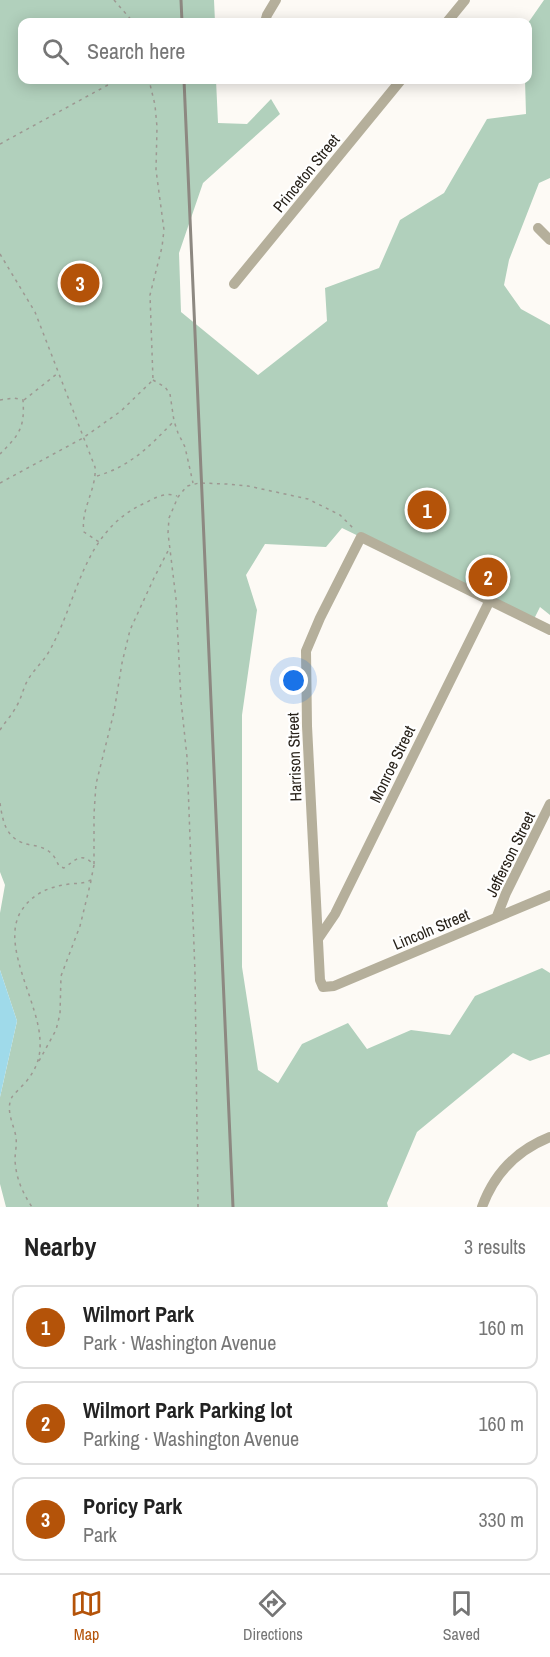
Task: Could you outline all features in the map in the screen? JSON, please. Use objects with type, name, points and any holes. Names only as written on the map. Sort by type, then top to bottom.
[{"type":"street","points":[[267,18],[276,0]]},
{"type":"street","points":[[450,18],[465,0]]},
{"type":"street","name":"Princeton Street","points":[[234,284],[397,84]]},
{"type":"street","points":[[538,228],[550,240]]},
{"type":"street","points":[[361,537],[550,630]]},
{"type":"street","name":"Harrison Street","points":[[323,987],[320,980],[315,903],[306,651],[361,537]]},
{"type":"street","name":"Monroe Street","points":[[318,939],[335,914],[490,600]]},
{"type":"street","name":"Jefferson Street","points":[[497,916],[550,804]]},
{"type":"street","name":"Lincoln Street","points":[[323,987],[334,986],[550,895]]},
{"type":"street","points":[[482,1207],[487,1192],[506,1166],[532,1145],[550,1137]]},
{"type":"path","points":[[114,0],[130,18]]},
{"type":"path","points":[[0,144],[110,84]]},
{"type":"path","points":[[0,483],[83,438],[121,411],[153,380],[150,294],[164,230],[156,170],[157,127],[151,84]]},
{"type":"path","points":[[0,254],[35,312],[95,467],[96,476],[83,524],[84,532],[99,542]]},
{"type":"path","points":[[23,400],[58,373]]},
{"type":"path","points":[[153,380],[165,387],[170,394],[174,420],[185,447],[193,484]]},
{"type":"path","points":[[0,400],[14,398],[23,400]]},
{"type":"path","points":[[0,454],[16,437],[22,425],[23,400]]},
{"type":"path","points":[[96,476],[114,471],[130,462],[153,443],[174,420]]},
{"type":"path","points":[[198,1207],[195,984],[188,757],[181,701],[176,599],[169,549],[169,518],[183,489],[193,484],[238,485],[308,499],[340,515],[361,537]]},
{"type":"path","points":[[0,730],[15,710],[27,681],[44,661],[54,642],[85,564],[99,542],[113,525],[139,505],[165,495],[172,494],[178,497]]},
{"type":"path","points":[[32,1207],[16,1175],[16,1138],[9,1109],[11,1098],[32,1075],[57,1030],[60,1014],[61,976],[80,926],[91,880],[96,784],[114,712],[122,663],[130,630],[169,549]]},
{"type":"path","points":[[0,803],[7,831],[16,839],[27,844],[41,846],[51,853],[59,866],[64,868],[75,859],[82,857],[93,865]]},
{"type":"path","points":[[38,1062],[40,1042],[38,1025],[15,946],[15,930],[19,915],[29,901],[42,891],[58,886],[84,884],[91,880]]},
{"type":"green space","points":[[0,0],[214,0],[215,18],[18,18],[18,84],[216,84],[218,123],[247,124],[271,99],[280,114],[203,183],[179,253],[181,312],[258,375],[327,321],[325,288],[379,268],[400,220],[444,193],[487,119],[526,114],[525,84],[532,84],[531,18],[544,0],[550,0],[550,178],[539,183],[509,260],[504,285],[521,309],[550,325],[550,615],[540,607],[533,621],[342,528],[326,547],[265,544],[246,575],[257,610],[242,715],[242,967],[258,1070],[278,1083],[302,1044],[348,1023],[367,1049],[411,1030],[450,1035],[475,996],[542,968],[550,973],[550,1054],[530,1061],[513,1053],[417,1132],[387,1203],[388,1207],[6,1207],[0,1184],[0,1097],[17,1021],[0,970],[0,913],[5,885],[0,872]]},
{"type":"water","points":[[0,970],[17,1021],[0,1097]]},
{"type":"railway","points":[[181,0],[182,18]]},
{"type":"railway","points":[[184,84],[233,1207]]},
{"type":"place","name":"Poricy Park","points":[[80,283]]},
{"type":"place","name":"Wilmort Park","points":[[427,510]]},
{"type":"place","name":"Wilmort Park Parking lot","points":[[488,577]]}]
